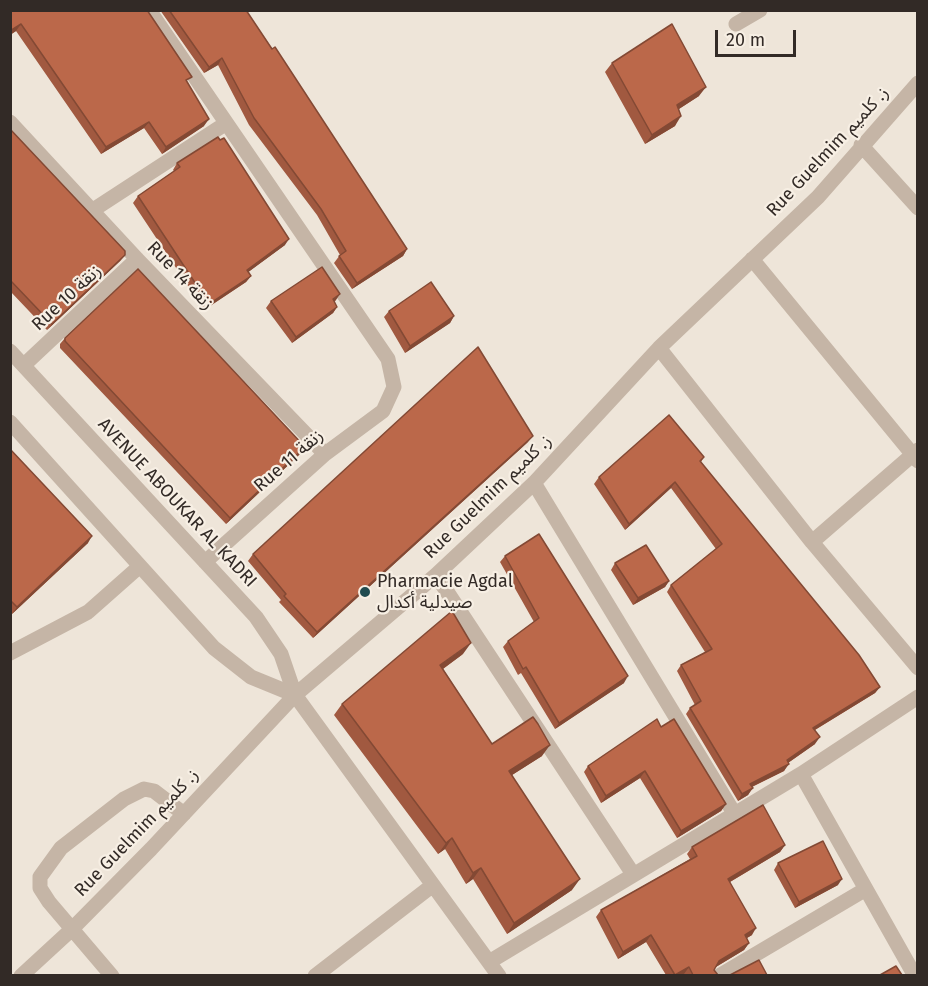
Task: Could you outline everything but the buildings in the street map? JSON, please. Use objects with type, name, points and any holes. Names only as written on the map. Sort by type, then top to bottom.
[{"type":"street","points":[[93,210],[225,124],[149,10]]},
{"type":"street","points":[[736,24],[760,10]]},
{"type":"street","name":"Rue Guelmim ز. كلميم","points":[[21,975],[71,930],[295,695],[436,575],[534,483],[659,348],[818,197],[861,145],[918,83]]},
{"type":"street","name":"Rue 14 زنقة","points":[[10,122],[136,259],[325,454]]},
{"type":"street","name":"Rue 11 زنقة","points":[[205,562],[325,454],[383,411],[394,387],[388,359],[225,124]]},
{"type":"street","points":[[861,145],[918,208]]},
{"type":"street","name":"Rue 10 زنقة","points":[[24,365],[136,259]]},
{"type":"street","points":[[752,259],[916,455],[812,542]]},
{"type":"street","points":[[659,348],[812,542],[918,668]]},
{"type":"street","name":"AVENUE ABOUKAR AL KADRI","points":[[10,351],[269,634],[281,654],[295,695],[499,975]]},
{"type":"street","points":[[10,422],[231,664],[272,688],[295,695]]},
{"type":"street","points":[[534,483],[734,813]]},
{"type":"street","points":[[10,653],[88,612],[140,566]]},
{"type":"street","points":[[436,575],[633,874]]},
{"type":"street","points":[[489,962],[801,774],[918,698]]},
{"type":"street","points":[[801,774],[915,975]]},
{"type":"street","points":[[112,975],[49,902],[39,882],[61,848],[124,799],[144,789],[154,791],[184,814]]},
{"type":"street","points":[[315,975],[433,885]]},
{"type":"street","points":[[719,975],[866,889]]},
{"type":"place","name":"Pharmacie Agdal صيدلية أكدال","points":[[365,592]]}]
